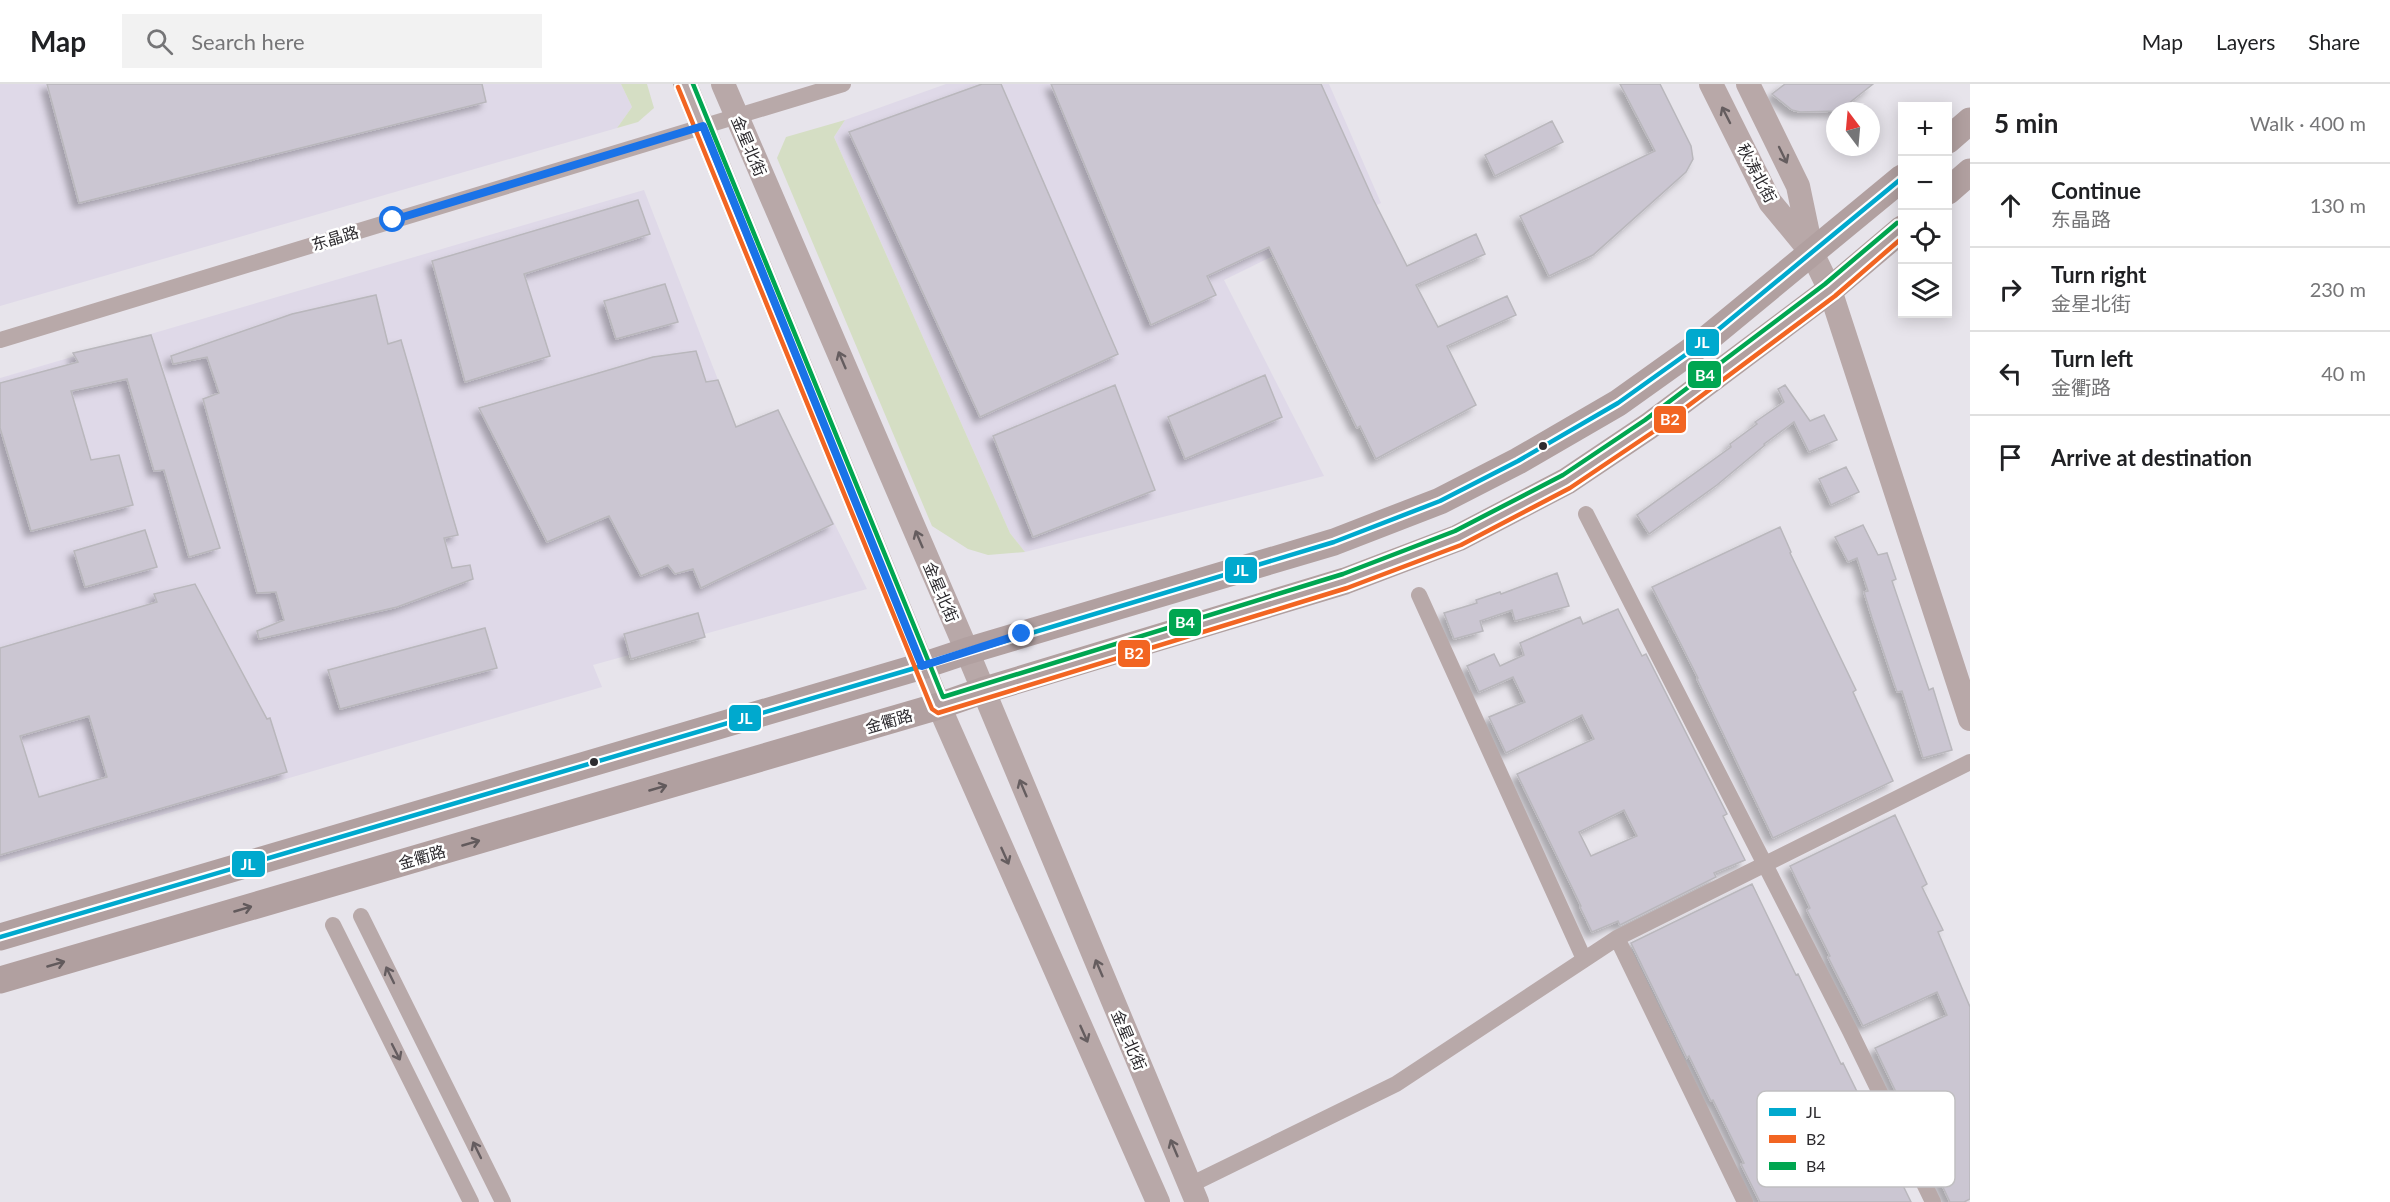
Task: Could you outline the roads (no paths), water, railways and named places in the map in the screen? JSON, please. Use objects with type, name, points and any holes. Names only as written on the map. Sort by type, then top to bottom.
[{"type":"main road","points":[[685,84],[922,666],[1158,1202]]},
{"type":"main road","name":"金星北街","points":[[723,84],[967,651],[1193,1193]]},
{"type":"main road","name":"秋涛北街","points":[[1711,84],[1770,202],[1812,253]]},
{"type":"main road","name":"秋涛北街","points":[[1748,84],[1798,186],[1812,253]]},
{"type":"main road","points":[[1952,136],[1970,121]]},
{"type":"main road","points":[[1952,187],[1970,172]]},
{"type":"main road","points":[[0,937],[922,666],[1334,542],[1440,501],[1518,461],[1618,403],[1702,343],[1898,181]]},
{"type":"main road","name":"金衢路","points":[[0,980],[939,706],[1345,581],[1458,538],[1567,481],[1631,438],[1830,290],[1898,232]]},
{"type":"main road","points":[[1812,253],[1830,290],[1970,719]]},
{"type":"street","name":"东晶路","points":[[0,340],[843,84]]},
{"type":"street","points":[[1586,514],[1879,1091]]},
{"type":"street","points":[[1419,595],[1584,959]]},
{"type":"street","points":[[1193,1193],[1396,1084],[1617,938],[1970,762]]},
{"type":"street","points":[[362,916],[503,1202]]},
{"type":"street","points":[[333,925],[471,1202]]},
{"type":"street","points":[[1617,938],[1745,1202]]},
{"type":"street","points":[[1926,1187],[1933,1202]]}]
